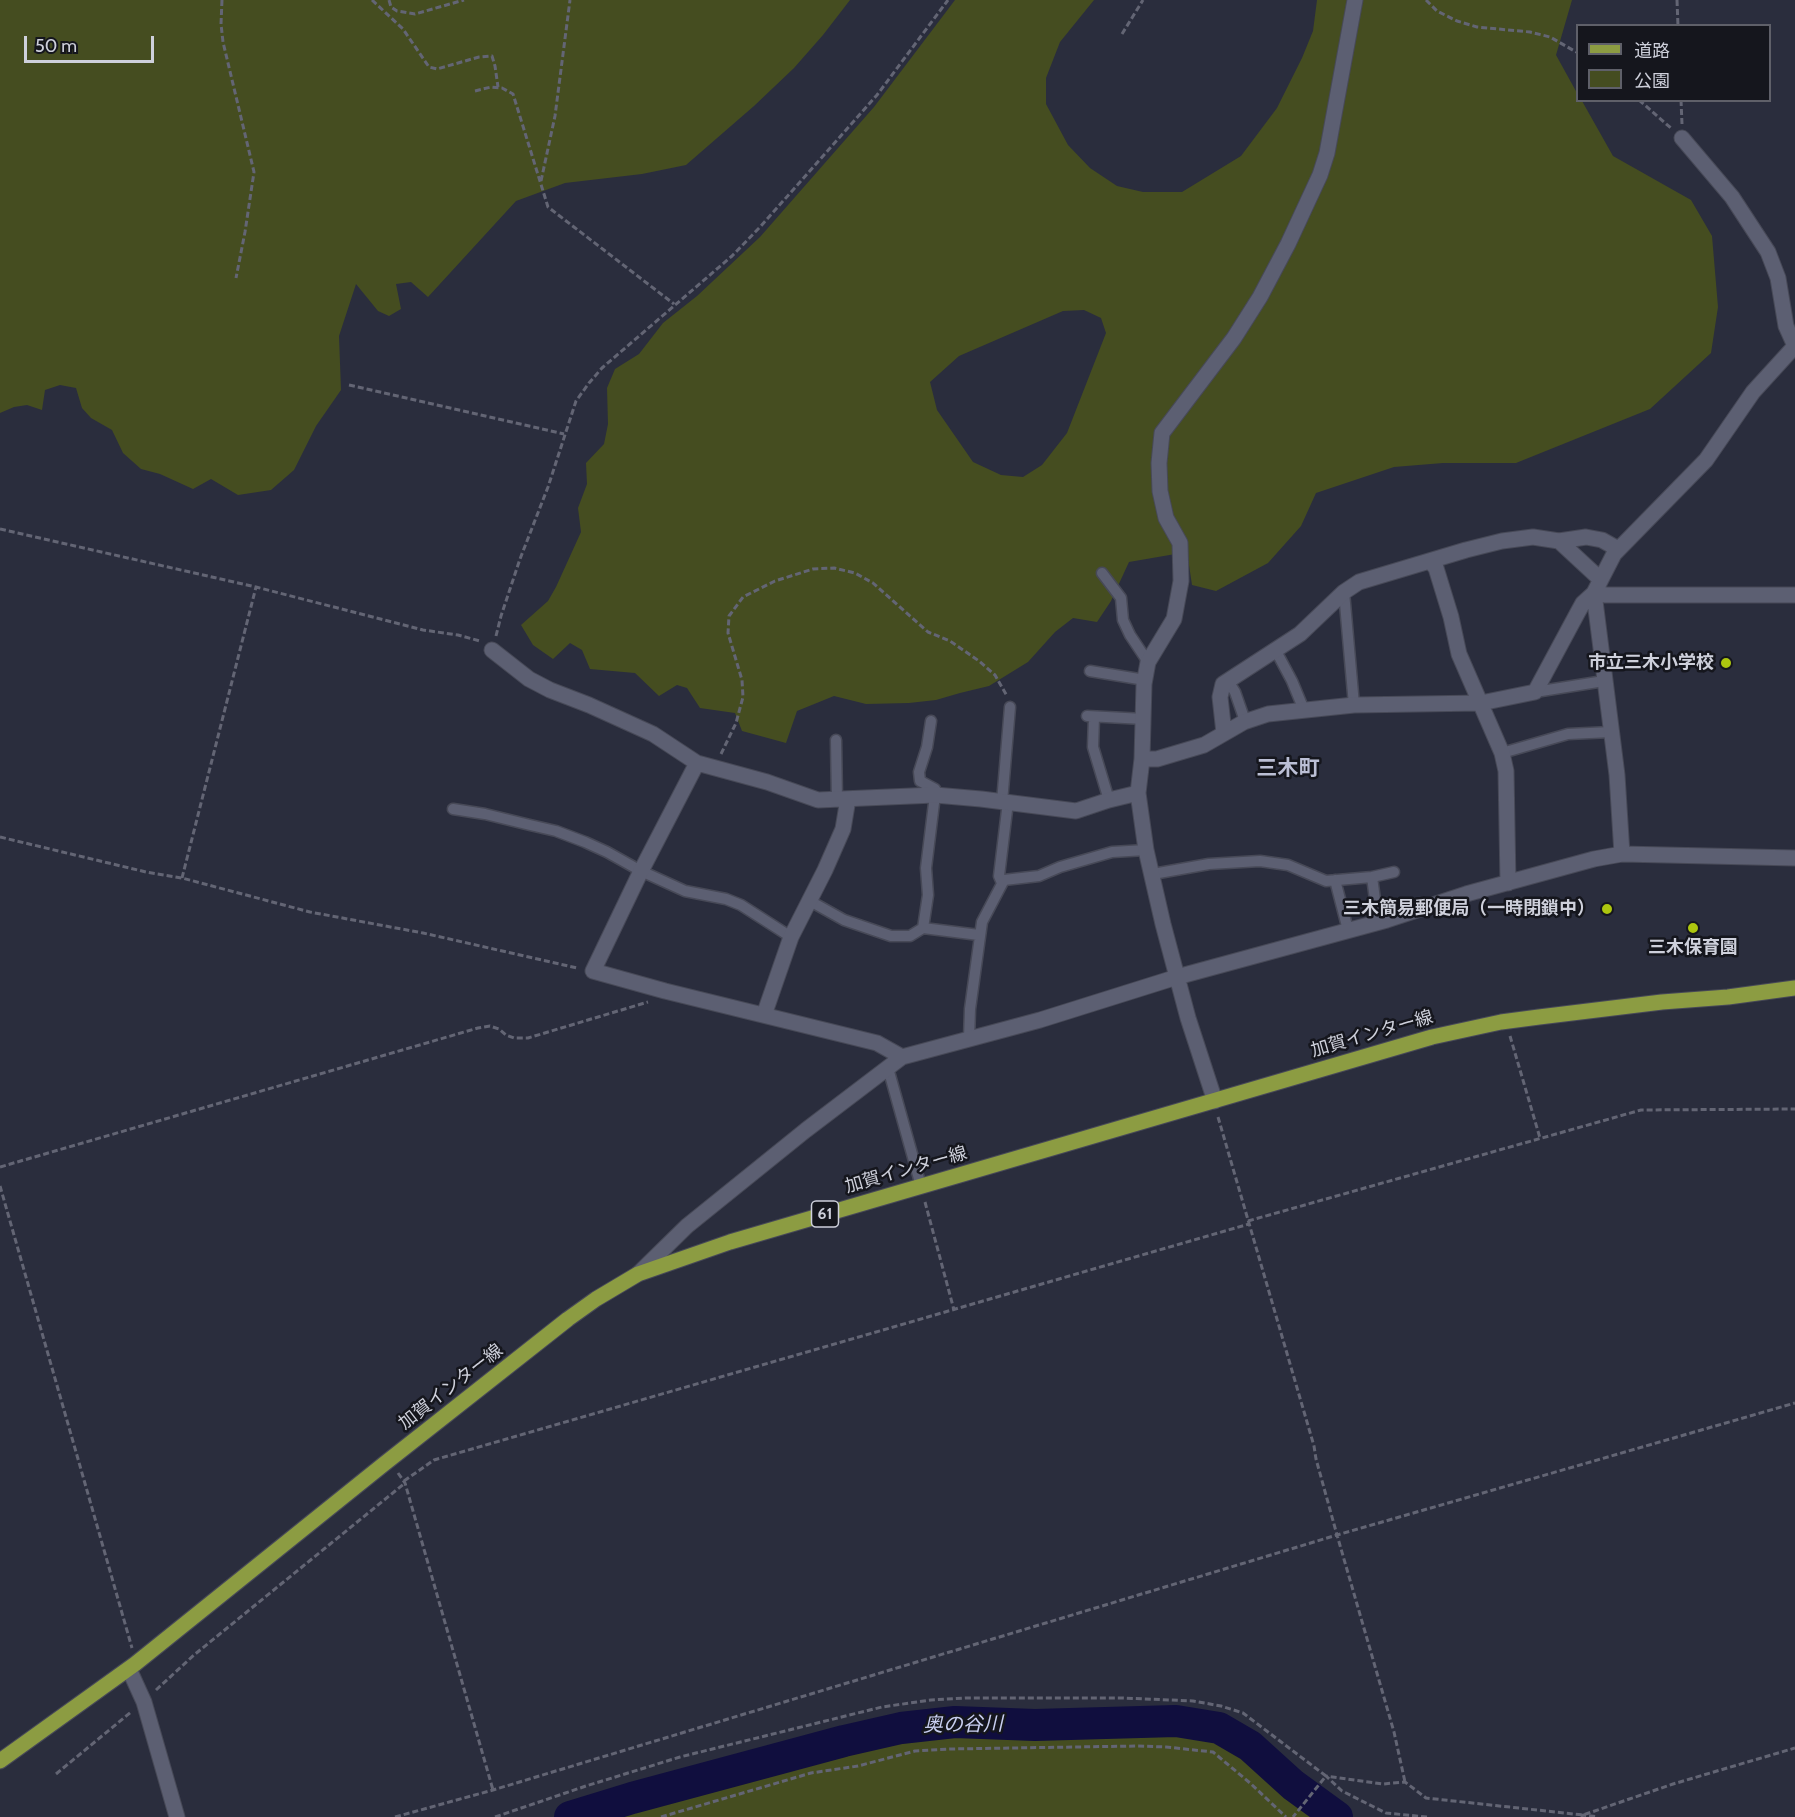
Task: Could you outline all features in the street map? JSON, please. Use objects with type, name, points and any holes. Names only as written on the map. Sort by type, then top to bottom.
[{"type":"main road","name":"加賀インター線","points":[[0,1761],[132,1667],[568,1319],[638,1274],[730,1242],[1432,1036],[1506,1021],[1616,1007],[1728,997],[1795,987]]},
{"type":"street","points":[[1215,1101],[1177,977],[1146,850],[1138,793],[1148,662],[1174,619],[1181,581],[1180,543],[1166,518],[1160,491],[1159,463],[1162,433],[1234,338],[1260,297],[1320,175],[1327,153],[1355,0]]},
{"type":"street","points":[[1142,759],[1157,759],[1204,745],[1244,722],[1268,714],[1354,705],[1481,703],[1535,692],[1583,603],[1597,586],[1618,549],[1706,460],[1753,392],[1795,346],[1786,326],[1778,278],[1768,252],[1732,197],[1682,138]]},
{"type":"street","points":[[1224,733],[1220,697],[1223,684],[1300,634],[1344,592],[1359,582],[1502,541],[1533,537],[1559,541],[1586,537],[1602,540],[1618,549]]},
{"type":"street","points":[[1559,541],[1606,595],[1795,595]]},
{"type":"street","points":[[1430,561],[1436,568],[1451,617],[1459,654],[1502,753],[1506,771],[1508,883]]},
{"type":"street","points":[[1597,586],[1604,681],[1617,775],[1622,854]]},
{"type":"street","points":[[492,650],[529,679],[653,734],[698,763],[767,782],[818,800],[936,795],[1076,811],[1138,793]]},
{"type":"street","points":[[698,763],[641,870],[593,971],[877,1043],[902,1057]]},
{"type":"street","points":[[764,1015],[791,937],[843,829],[842,800]]},
{"type":"street","points":[[638,1274],[695,1220],[806,1130],[902,1057],[1040,1020],[1177,977],[1378,922],[1466,894],[1594,859],[1622,854],[1795,858]]},
{"type":"street","points":[[132,1667],[177,1817]]},
{"type":"lane","points":[[1102,573],[1121,598],[1123,620],[1148,662]]},
{"type":"lane","points":[[1344,592],[1354,705]]},
{"type":"lane","points":[[1276,651],[1304,710]]},
{"type":"lane","points":[[1090,671],[1145,681]]},
{"type":"lane","points":[[1228,681],[1235,692],[1244,722]]},
{"type":"lane","points":[[1535,692],[1604,681]]},
{"type":"lane","points":[[1002,883],[999,876],[1010,707]]},
{"type":"lane","points":[[1109,800],[1093,747],[1090,717],[1144,720]]},
{"type":"lane","points":[[923,928],[928,895],[926,868],[936,795],[935,789],[920,781],[919,772],[927,747],[931,722]]},
{"type":"lane","points":[[1502,753],[1568,734],[1611,732]]},
{"type":"lane","points":[[836,740],[842,800]]},
{"type":"lane","points":[[453,809],[556,831],[607,852],[685,891],[726,899],[741,905],[791,937]]},
{"type":"lane","points":[[969,1039],[979,935],[982,922],[1004,880],[1039,876],[1060,867],[1113,852],[1146,850]]},
{"type":"lane","points":[[1153,874],[1209,864],[1260,861],[1288,865],[1326,880],[1372,877],[1394,872]]},
{"type":"lane","points":[[1372,877],[1378,922]]},
{"type":"lane","points":[[1335,880],[1348,930]]},
{"type":"lane","points":[[810,901],[844,920],[891,936],[910,936],[923,928],[979,935]]},
{"type":"lane","points":[[888,1068],[921,1186]]},
{"type":"path","points":[[222,0],[223,42],[254,172],[236,278]]},
{"type":"path","points":[[372,0],[403,29],[429,67],[437,69],[479,57],[492,56],[498,87]]},
{"type":"path","points":[[389,0],[391,7],[397,11],[415,14],[464,0]]},
{"type":"path","points":[[540,183],[555,116],[570,0]]},
{"type":"path","points":[[0,530],[256,587],[423,630],[478,639],[492,650],[520,559],[548,487],[576,401],[602,369],[732,256],[808,174],[877,94],[948,0]]},
{"type":"path","points":[[1122,34],[1143,0]]},
{"type":"path","points":[[1426,0],[1437,11],[1457,21],[1477,27],[1530,32],[1550,37],[1576,52]]},
{"type":"path","points":[[1677,0],[1678,24]]},
{"type":"path","points":[[476,91],[498,87],[513,94],[548,207],[675,304]]},
{"type":"path","points":[[1641,102],[1682,138]]},
{"type":"path","points":[[1681,102],[1682,138]]},
{"type":"path","points":[[349,385],[564,434]]},
{"type":"path","points":[[716,767],[736,723],[743,697],[742,680],[728,633],[729,616],[743,597],[775,581],[813,569],[834,568],[855,573],[873,583],[928,632],[950,641],[995,675],[1005,690],[1010,707]]},
{"type":"path","points":[[182,878],[256,587]]},
{"type":"path","points":[[0,837],[146,872],[182,878],[310,912],[423,933],[593,971]]},
{"type":"path","points":[[0,1167],[478,1028],[490,1026],[514,1038],[528,1038],[646,1004],[665,991]]},
{"type":"path","points":[[1506,1021],[1540,1138]]},
{"type":"path","points":[[56,1774],[144,1702],[194,1655],[434,1460],[1641,1110],[1795,1109]]},
{"type":"path","points":[[1222,1130],[1314,1446],[1337,1536],[1394,1732],[1405,1782],[1426,1798],[1598,1817]]},
{"type":"path","points":[[0,1185],[90,1508],[125,1620],[132,1667]]},
{"type":"path","points":[[921,1186],[954,1310]]},
{"type":"path","points":[[395,1817],[493,1790],[1337,1536],[1795,1403]]},
{"type":"path","points":[[389,1460],[405,1482],[493,1790]]},
{"type":"path","points":[[495,1817],[585,1786],[691,1755],[882,1707],[966,1698],[1123,1698],[1193,1701],[1221,1706],[1243,1713],[1326,1776],[1342,1791],[1386,1813],[1427,1817]]},
{"type":"path","points":[[660,1817],[811,1773],[858,1766],[915,1751],[1137,1746],[1213,1752],[1286,1817]]},
{"type":"path","points":[[1582,1816],[1673,1784],[1795,1748]]},
{"type":"path","points":[[1326,1776],[1383,1784],[1405,1782]]},
{"type":"path","points":[[1293,1817],[1326,1776]]},
{"type":"green space","points":[[0,0],[850,0],[794,68],[686,165],[642,174],[565,183],[516,201],[428,297],[411,282],[396,284],[401,309],[389,316],[378,311],[356,284],[339,336],[341,390],[316,426],[294,470],[271,490],[238,495],[211,479],[193,489],[160,474],[141,469],[123,453],[112,430],[91,418],[82,408],[76,388],[60,385],[45,390],[42,410],[27,405],[0,413]]},
{"type":"green space","points":[[955,0],[1094,0],[1060,42],[1046,78],[1046,104],[1068,145],[1090,168],[1117,186],[1143,192],[1182,192],[1241,156],[1277,108],[1313,31],[1317,0],[1572,0],[1556,55],[1576,91],[1576,102],[1583,102],[1613,156],[1691,200],[1712,236],[1718,307],[1711,353],[1650,409],[1516,463],[1443,463],[1394,467],[1316,493],[1301,526],[1268,563],[1216,591],[1192,585],[1187,552],[1129,562],[1111,601],[1097,622],[1073,618],[1055,632],[1028,662],[989,686],[936,700],[909,703],[866,704],[834,696],[797,711],[786,743],[742,731],[735,713],[700,708],[687,688],[677,685],[659,696],[635,673],[590,669],[582,650],[570,643],[553,659],[533,645],[521,625],[548,601],[581,532],[578,508],[587,484],[586,463],[604,444],[608,424],[607,388],[615,369],[639,354],[663,323],[697,296],[760,237],[874,107]],"holes":[[[1084,310],[1101,318],[1106,333],[1067,433],[1042,465],[1023,477],[1001,475],[973,462],[937,410],[930,382],[959,356],[1063,311]]]},
{"type":"green space","points":[[937,1731],[1076,1735],[1190,1734],[1221,1743],[1269,1777],[1314,1817],[609,1817],[844,1752]]},
{"type":"waterway","name":"奥の谷川","points":[[570,1817],[632,1798],[901,1728],[955,1722],[1035,1725],[1176,1721],[1219,1728],[1250,1746],[1293,1785],[1337,1817]]},
{"type":"place","name":"市立三木小学校","points":[[1726,663]]},
{"type":"place","name":"三木簡易郵便局（一時閉鎖中）","points":[[1607,909]]},
{"type":"place","name":"三木保育園","points":[[1693,928]]},
{"type":"district","name":"三木町","points":[[1288,769]]}]
